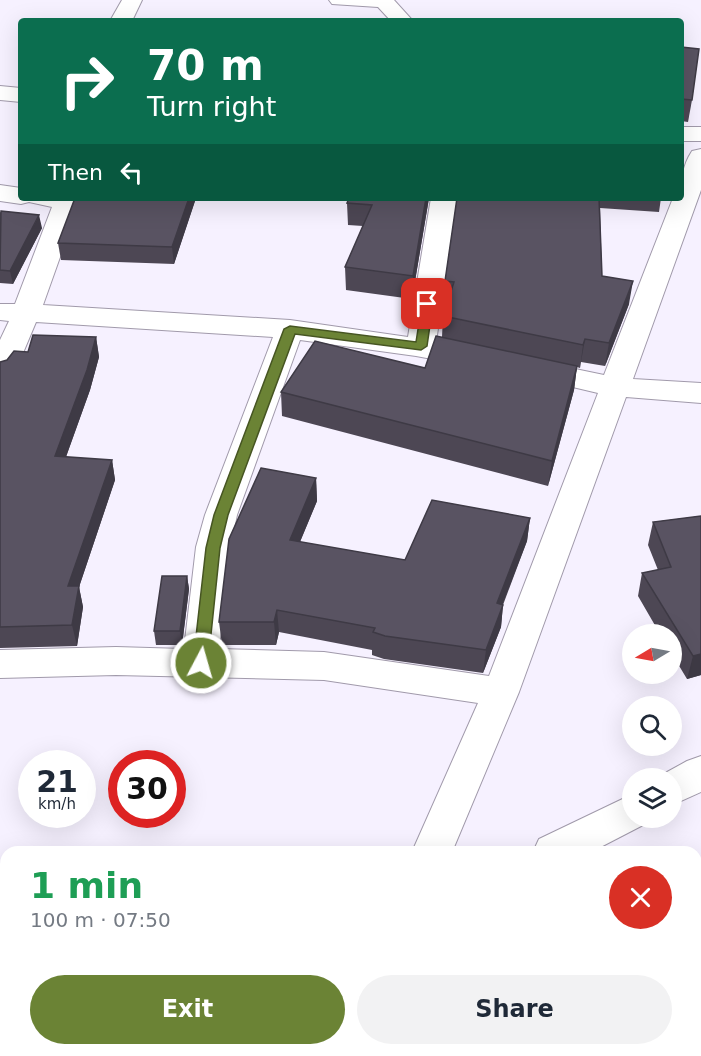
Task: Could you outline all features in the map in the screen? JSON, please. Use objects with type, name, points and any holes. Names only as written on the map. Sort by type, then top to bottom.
[{"type":"street","points":[[123,18],[132,0]]},
{"type":"street","points":[[339,0],[372,2],[382,0],[399,18]]},
{"type":"street","points":[[0,93],[18,95]]},
{"type":"street","points":[[684,134],[701,134]]},
{"type":"street","points":[[435,846],[501,692],[701,156]]},
{"type":"street","points":[[0,193],[18,196]]},
{"type":"street","points":[[0,372],[13,312],[68,201]]},
{"type":"street","points":[[421,346],[444,201]]},
{"type":"street","points":[[13,312],[290,329],[421,346],[615,387],[701,393]]},
{"type":"street","points":[[201,663],[213,548],[221,515],[290,329]]},
{"type":"street","points":[[0,664],[116,661],[324,666],[501,692]]},
{"type":"street","points":[[682,783],[701,772]]},
{"type":"street","points":[[565,846],[622,817]]},
{"type":"building","points":[[684,47],[699,49],[692,100],[684,99]]},
{"type":"building","points":[[74,201],[188,201],[172,247],[58,243]]},
{"type":"building","points":[[348,201],[426,201],[413,276],[345,267],[372,205],[347,203]]},
{"type":"building","points":[[457,201],[599,201],[602,276],[633,281],[609,343],[585,339],[583,345],[443,316],[454,282],[445,281]]},
{"type":"building","points":[[1,211],[39,215],[10,271],[0,270]]},
{"type":"building","points":[[33,335],[96,337],[87,370],[55,456],[112,460],[68,586],[79,586],[72,625],[0,627],[0,362],[7,360],[14,351],[28,352]]},
{"type":"building","points":[[436,336],[577,366],[552,461],[281,392],[315,341],[425,368]]},
{"type":"building","points":[[261,468],[316,478],[290,540],[405,560],[432,500],[530,518],[497,603],[503,605],[486,650],[385,636],[373,632],[375,628],[277,610],[274,622],[219,622],[229,539]]},
{"type":"building","points":[[701,516],[701,654],[693,656],[682,638],[682,624],[673,624],[642,573],[671,567],[653,522]]},
{"type":"building","points":[[162,576],[187,576],[180,631],[154,631]]},
{"type":"route","points":[[201,663],[213,548],[221,515],[290,329],[421,346],[427,304]]}]
